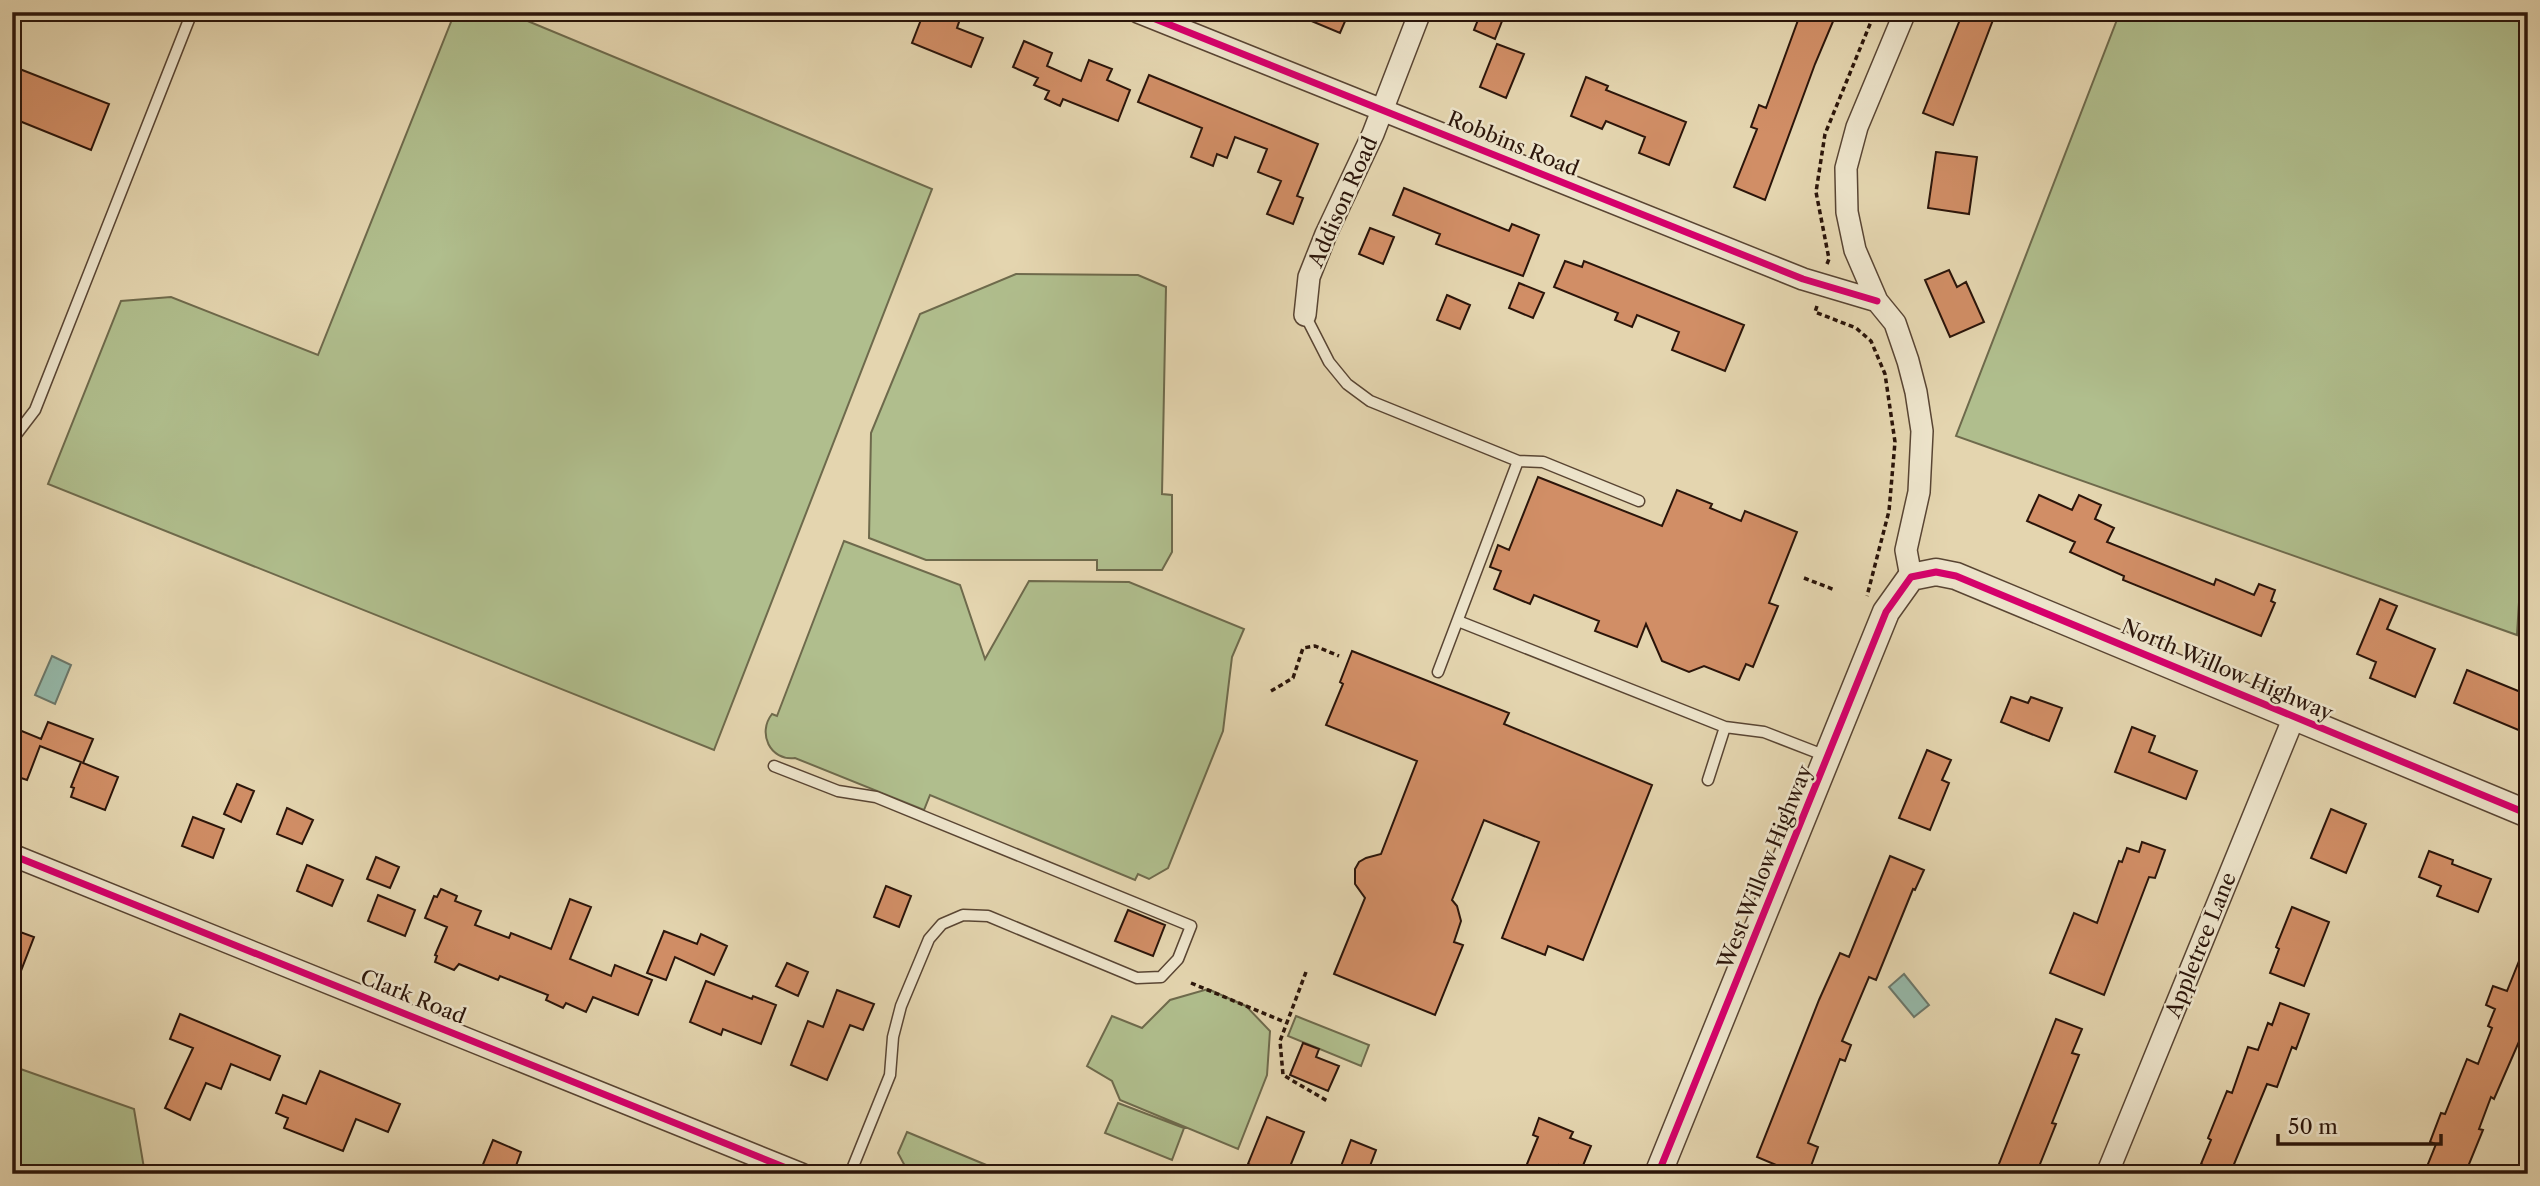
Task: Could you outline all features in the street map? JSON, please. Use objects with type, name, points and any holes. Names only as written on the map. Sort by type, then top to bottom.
[{"type":"street","name":"Robbins Road","points":[[1138,12],[1822,285],[1877,301]]},
{"type":"street","name":"Addison Road","points":[[1305,315],[1310,277],[1326,234],[1373,134],[1420,12]]},
{"type":"street","points":[[1905,12],[1857,127],[1846,168],[1847,212],[1855,250],[1877,301],[1895,323],[1909,361],[1922,431],[1919,492],[1906,550],[1912,577]]},
{"type":"street","name":"North Willow Highway","points":[[1912,577],[1936,572],[1956,576],[2528,814]]},
{"type":"street","name":"West Willow Highway","points":[[1658,1174],[1886,612],[1912,577]]},
{"type":"street","name":"Appletree Lane","points":[[2108,1174],[2294,717]]},
{"type":"street","name":"Clark Road","points":[[12,855],[801,1174]]},
{"type":"lane","points":[[12,440],[35,410],[192,12]]},
{"type":"lane","points":[[1305,315],[1329,362],[1347,384],[1370,401],[1518,461],[1543,462],[1639,501]]},
{"type":"lane","points":[[1437,673],[1518,461]]},
{"type":"lane","points":[[1458,621],[1725,727],[1764,733],[1829,757]]},
{"type":"lane","points":[[1708,780],[1725,727]]},
{"type":"lane","points":[[774,766],[838,791],[876,797],[1191,926],[1178,959],[1161,977],[1137,978],[988,916],[963,915],[942,924],[929,939],[901,1006],[893,1037],[890,1075],[850,1174]]},
{"type":"path","points":[[1866,600],[1889,511],[1895,442],[1885,374],[1871,341],[1856,328],[1815,312],[1829,259],[1816,192],[1825,134],[1875,12]]},
{"type":"path","points":[[1804,578],[1835,590]]},
{"type":"path","points":[[1271,691],[1293,678],[1303,648],[1315,646],[1339,656]]},
{"type":"path","points":[[1306,972],[1280,1041],[1283,1075],[1329,1102]]},
{"type":"path","points":[[1191,983],[1287,1023]]},
{"type":"green space","points":[[455,12],[506,12],[932,189],[714,750],[48,484],[121,301],[171,297],[318,355]]},
{"type":"green space","points":[[2120,12],[2528,12],[2528,454],[2517,635],[1956,436]]},
{"type":"green space","points":[[1016,274],[1138,275],[1166,287],[1162,494],[1172,495],[1172,552],[1162,570],[1097,570],[1097,560],[926,560],[869,538],[871,433],[920,314]]},
{"type":"green space","points":[[844,541],[960,585],[985,659],[1029,581],[1129,582],[1244,629],[1232,657],[1223,731],[1168,868],[1149,879],[1138,874],[1135,880],[930,795],[924,810],[795,758],[786,758],[773,750],[766,737],[768,721],[772,714],[777,716]]},
{"type":"green space","points":[[1208,989],[1246,1006],[1270,1031],[1267,1075],[1238,1149],[1120,1100],[1112,1081],[1087,1066],[1112,1016],[1142,1028],[1170,1000]]},
{"type":"green space","points":[[1296,1016],[1369,1045],[1361,1066],[1288,1036]]},
{"type":"green space","points":[[12,1066],[134,1109],[145,1174],[12,1174]]},
{"type":"green space","points":[[1118,1103],[1184,1128],[1172,1160],[1105,1133]]},
{"type":"green space","points":[[907,1132],[1008,1174],[921,1174],[906,1168],[898,1153]]},
{"type":"shaded area","points":[[52,656],[71,665],[55,704],[35,695]]},
{"type":"shaded area","points":[[1904,974],[1929,1005],[1914,1017],[1889,987]]},
{"type":"building","points":[[924,12],[951,12],[961,16],[957,28],[983,38],[971,67],[912,43]]},
{"type":"building","points":[[1290,12],[1349,12],[1340,33]]},
{"type":"building","points":[[1481,12],[1494,12],[1504,16],[1495,39],[1474,30]]},
{"type":"building","points":[[1801,12],[1837,12],[1765,200],[1734,187],[1757,129],[1751,127],[1759,105],[1766,108]]},
{"type":"building","points":[[1963,12],[1996,12],[1953,125],[1923,113]]},
{"type":"building","points":[[1024,41],[1052,53],[1047,66],[1081,81],[1089,60],[1112,69],[1107,80],[1130,90],[1118,121],[1063,99],[1060,106],[1045,99],[1049,91],[1034,85],[1038,78],[1013,67]]},
{"type":"building","points":[[1497,44],[1524,54],[1506,98],[1480,87]]},
{"type":"building","points":[[12,66],[109,104],[91,150],[12,118]]},
{"type":"building","points":[[1149,75],[1318,144],[1297,196],[1303,198],[1293,224],[1267,214],[1281,181],[1258,172],[1267,149],[1235,137],[1227,158],[1217,154],[1213,166],[1191,157],[1202,128],[1138,102]]},
{"type":"building","points":[[1586,77],[1608,86],[1606,90],[1686,122],[1669,165],[1639,153],[1645,137],[1606,121],[1602,129],[1571,116]]},
{"type":"building","points":[[1936,152],[1977,157],[1969,214],[1928,208]]},
{"type":"building","points":[[1404,188],[1509,231],[1512,224],[1539,235],[1523,276],[1436,244],[1440,234],[1393,215]]},
{"type":"building","points":[[1370,228],[1394,237],[1383,264],[1359,254]]},
{"type":"building","points":[[1565,261],[1582,267],[1584,261],[1744,325],[1725,371],[1672,350],[1679,332],[1637,315],[1632,327],[1615,320],[1618,313],[1554,287]]},
{"type":"building","points":[[1949,270],[1957,287],[1966,282],[1984,322],[1950,337],[1925,280]]},
{"type":"building","points":[[1519,283],[1544,293],[1533,318],[1509,308]]},
{"type":"building","points":[[1447,295],[1470,305],[1460,329],[1437,320]]},
{"type":"building","points":[[1538,477],[1662,526],[1677,490],[1712,504],[1710,508],[1741,521],[1745,511],[1797,532],[1769,603],[1778,606],[1753,667],[1746,664],[1739,680],[1704,666],[1689,672],[1662,661],[1646,624],[1637,647],[1595,631],[1599,621],[1534,595],[1530,604],[1494,589],[1501,571],[1490,567],[1498,545],[1509,550]]},
{"type":"building","points":[[2039,495],[2072,510],[2079,495],[2101,505],[2095,519],[2114,528],[2107,542],[2214,585],[2216,579],[2254,595],[2259,584],[2275,590],[2271,601],[2275,603],[2261,636],[2123,580],[2124,576],[2070,552],[2075,542],[2027,521]]},
{"type":"building","points":[[2380,599],[2397,606],[2387,629],[2435,649],[2415,697],[2370,678],[2376,662],[2357,654]]},
{"type":"building","points":[[1352,651],[1509,713],[1504,724],[1652,785],[1583,960],[1548,946],[1545,955],[1502,938],[1539,842],[1484,820],[1452,900],[1457,906],[1461,921],[1454,942],[1463,945],[1435,1015],[1334,974],[1365,898],[1355,884],[1355,869],[1359,862],[1381,854],[1417,761],[1326,725],[1343,684],[1340,682]]},
{"type":"building","points":[[2467,670],[2528,695],[2528,734],[2454,703]]},
{"type":"building","points":[[2011,697],[2028,703],[2031,697],[2062,708],[2049,741],[2001,722]]},
{"type":"building","points":[[48,722],[93,739],[83,763],[118,777],[105,810],[71,797],[74,788],[71,787],[81,762],[40,746],[27,780],[12,775],[12,741],[17,729],[41,739]]},
{"type":"building","points":[[2132,727],[2155,736],[2149,752],[2197,771],[2186,799],[2115,772]]},
{"type":"building","points":[[1927,750],[1951,760],[1942,780],[1949,783],[1930,830],[1899,818]]},
{"type":"building","points":[[237,784],[254,791],[241,822],[224,814]]},
{"type":"building","points":[[287,808],[313,820],[302,844],[277,834]]},
{"type":"building","points":[[2331,809],[2366,824],[2346,873],[2311,858]]},
{"type":"building","points":[[193,817],[224,829],[213,858],[182,846]]},
{"type":"building","points":[[2142,842],[2165,850],[2155,878],[2149,877],[2104,995],[2050,973],[2074,913],[2097,923],[2119,861],[2122,862],[2127,848],[2139,852]]},
{"type":"building","points":[[2429,851],[2453,860],[2452,864],[2491,879],[2478,912],[2437,896],[2441,886],[2419,877]]},
{"type":"building","points":[[1890,856],[1924,870],[1915,890],[1913,889],[1876,980],[1869,977],[1842,1041],[1851,1045],[1845,1061],[1840,1059],[1808,1143],[1818,1147],[1808,1174],[1779,1174],[1781,1167],[1757,1157],[1819,1000],[1840,953],[1849,957]]},
{"type":"building","points":[[376,857],[399,867],[390,888],[367,879]]},
{"type":"building","points":[[307,865],[343,880],[332,906],[297,891]]},
{"type":"building","points":[[886,886],[911,896],[899,927],[874,917]]},
{"type":"building","points":[[441,889],[457,896],[455,901],[481,911],[475,925],[509,938],[511,933],[551,949],[570,899],[591,907],[570,959],[611,976],[615,965],[652,980],[638,1015],[593,997],[586,1012],[566,1003],[563,1008],[546,1000],[548,995],[500,976],[498,980],[459,964],[454,970],[435,962],[435,955],[447,927],[425,918],[434,896],[437,897]]},
{"type":"building","points":[[378,895],[415,910],[405,936],[368,921]]},
{"type":"building","points":[[2292,907],[2329,922],[2304,986],[2270,973],[2279,949],[2276,947]]},
{"type":"building","points":[[1128,910],[1165,925],[1153,956],[1115,941]]},
{"type":"building","points":[[12,929],[34,937],[14,989],[12,989]]},
{"type":"building","points":[[664,931],[697,944],[701,934],[727,946],[714,975],[675,957],[666,980],[647,973]]},
{"type":"building","points":[[2527,941],[2528,1021],[2494,1099],[2491,1097],[2479,1129],[2483,1130],[2465,1174],[2424,1174],[2436,1144],[2430,1142],[2441,1113],[2445,1114],[2467,1059],[2478,1064],[2492,1028],[2488,1026],[2495,1009],[2486,1005],[2493,986],[2507,991]]},
{"type":"building","points":[[787,963],[808,972],[798,996],[776,986]]},
{"type":"building","points":[[706,981],[752,999],[753,996],[776,1005],[761,1044],[723,1029],[721,1035],[690,1022]]},
{"type":"building","points":[[837,990],[874,1004],[863,1030],[850,1025],[827,1080],[791,1065],[808,1021],[823,1027]]},
{"type":"building","points":[[2280,1003],[2309,1014],[2296,1049],[2292,1047],[2277,1087],[2267,1084],[2230,1174],[2223,1174],[2201,1164],[2211,1140],[2208,1138],[2227,1091],[2232,1093],[2248,1047],[2258,1050],[2268,1023],[2272,1025]]},
{"type":"building","points":[[180,1014],[280,1056],[270,1080],[231,1064],[221,1089],[206,1083],[190,1120],[165,1108],[193,1048],[170,1039]]},
{"type":"building","points":[[2056,1019],[2082,1029],[2072,1053],[2079,1055],[2052,1123],[2056,1124],[2036,1174],[1995,1174]]},
{"type":"building","points":[[1303,1043],[1319,1049],[1316,1057],[1339,1066],[1328,1091],[1290,1075]]},
{"type":"building","points":[[320,1071],[400,1104],[388,1132],[356,1119],[343,1151],[284,1128],[288,1118],[276,1113],[283,1095],[306,1104]]},
{"type":"building","points":[[1267,1117],[1304,1132],[1287,1174],[1272,1174],[1248,1164]]},
{"type":"building","points":[[1539,1118],[1573,1132],[1570,1138],[1591,1146],[1580,1173],[1559,1165],[1555,1174],[1523,1174],[1538,1137],[1533,1135]]},
{"type":"building","points":[[493,1140],[521,1152],[513,1174],[479,1174]]},
{"type":"building","points":[[1351,1140],[1376,1150],[1367,1174],[1338,1174]]},
{"type":"cycle path","points":[[1138,12],[1803,279],[1877,301]]},
{"type":"cycle path","points":[[1658,1174],[1886,612],[1911,577],[1936,572],[1956,576],[2528,814]]},
{"type":"cycle path","points":[[12,855],[801,1174]]}]
